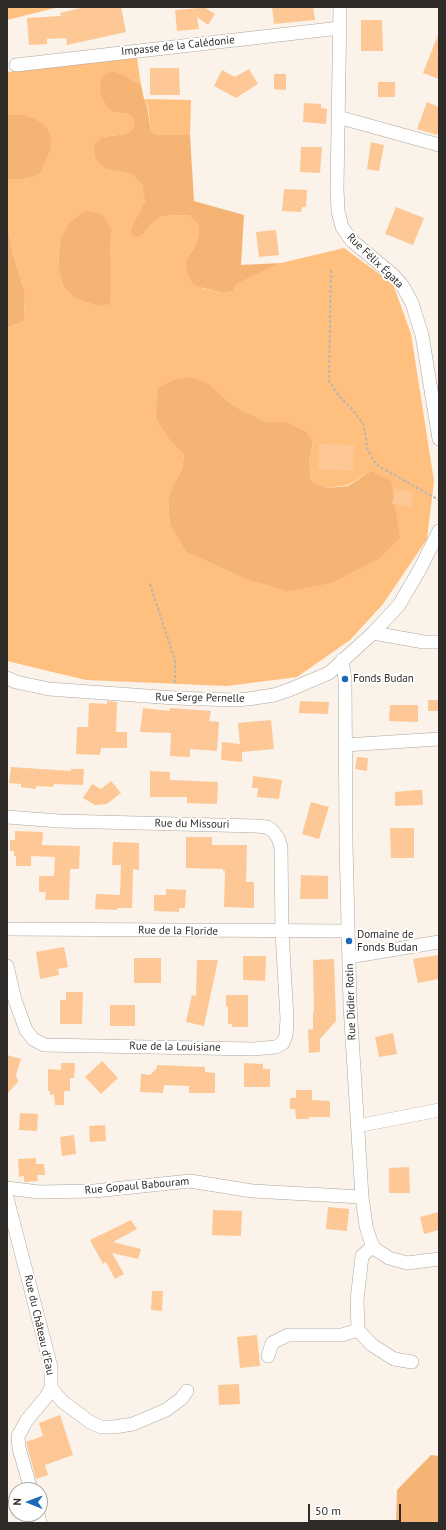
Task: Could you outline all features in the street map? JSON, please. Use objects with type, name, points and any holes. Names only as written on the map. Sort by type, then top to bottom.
[{"type":"street","name":"Rue Félix Égata","points":[[340,7],[337,202],[340,220],[342,227],[351,240],[402,284],[412,303],[422,336],[439,439]]},
{"type":"street","name":"Impasse de la Calédonie","points":[[16,65],[340,28]]},
{"type":"street","points":[[338,117],[439,145]]},
{"type":"street","name":"Rue Serge Pernelle","points":[[7,678],[16,682],[49,688],[175,698],[234,700],[274,695],[307,684],[329,673],[373,633],[399,605],[420,569],[439,531]]},
{"type":"street","points":[[373,633],[424,642],[439,642]]},
{"type":"street","name":"Rue Didier Rotin","points":[[342,660],[345,679],[346,844],[350,1005],[362,1197],[366,1226],[373,1246]]},
{"type":"street","points":[[345,745],[439,739]]},
{"type":"street","name":"Rue du Missouri","points":[[7,817],[59,821],[267,827],[276,834],[281,847],[282,932]]},
{"type":"street","name":"Rue de la Floride","points":[[7,928],[282,932],[348,931]]},
{"type":"street","name":"Rue de la Louisiane","points":[[7,966],[15,1000],[26,1030],[34,1039],[44,1045],[253,1049],[276,1048],[283,1043],[286,1035],[287,1019],[282,932]]},
{"type":"street","points":[[349,956],[439,942]]},
{"type":"street","points":[[357,1126],[439,1110]]},
{"type":"street","name":"Rue Gopaul Babouram","points":[[7,1188],[39,1192],[94,1191],[190,1181],[252,1191],[362,1197]]},
{"type":"street","name":"Rue du Château d'Eau","points":[[7,1198],[51,1367],[51,1388],[46,1398],[27,1420],[18,1436],[19,1448],[29,1482]]},
{"type":"street","points":[[412,1362],[394,1359],[372,1346],[358,1330],[357,1300],[362,1256],[373,1246],[381,1254],[398,1262],[416,1262],[439,1259]]},
{"type":"street","points":[[268,1356],[272,1343],[288,1336],[342,1335],[358,1330]]},
{"type":"street","points":[[51,1388],[64,1402],[90,1422],[101,1427],[114,1427],[133,1424],[166,1410],[181,1399],[187,1391]]},
{"type":"path","points":[[331,270],[329,381],[339,396],[351,408],[364,426],[367,448],[373,460],[380,467],[439,500]]},
{"type":"path","points":[[150,584],[175,660],[175,698]]},
{"type":"shaded area","points":[[7,7],[59,7],[7,20]]},
{"type":"shaded area","points":[[137,58],[141,85],[124,75],[115,112],[127,114],[132,117],[134,122],[133,128],[126,134],[102,137],[107,169],[131,174],[143,186],[145,194],[144,233],[151,224],[162,216],[189,215],[198,225],[199,233],[196,244],[191,252],[202,288],[223,293],[233,291],[237,284],[281,263],[344,248],[393,284],[411,334],[434,481],[427,539],[383,604],[350,640],[297,677],[227,686],[86,680],[7,661],[7,328],[24,321],[25,292],[14,258],[7,224],[7,179],[23,179],[33,177],[41,173],[51,149],[51,138],[21,115],[7,115],[7,72]],"holes":[[[111,228],[111,256],[98,306],[74,298],[63,286],[58,267],[60,241]],[[226,400],[241,410],[267,422],[286,422],[313,442],[309,461],[311,481],[327,488],[348,485],[371,471],[243,578],[186,552],[170,525],[168,500],[173,485],[182,469],[184,455],[172,443]]]},
{"type":"shaded area","points":[[111,71],[124,75],[141,85],[147,106],[151,132],[157,135],[190,135],[194,201],[244,215],[241,265],[281,263],[237,284],[233,291],[223,293],[196,286],[193,284],[187,272],[186,261],[196,244],[199,233],[198,225],[189,215],[162,216],[151,224],[140,236],[133,236],[131,229],[145,202],[143,186],[131,174],[107,169],[96,160],[94,151],[94,145],[102,137],[126,134],[133,128],[134,122],[132,117],[127,114],[115,112],[108,108],[101,95],[101,78]]},
{"type":"shaded area","points":[[144,99],[191,100],[190,135],[157,135],[151,132],[148,106]]},
{"type":"shaded area","points":[[7,115],[21,115],[33,118],[47,127],[51,138],[51,149],[41,173],[33,177],[23,179],[7,179]]},
{"type":"shaded area","points":[[86,211],[101,214],[111,228],[110,304],[98,306],[74,298],[63,286],[58,267],[60,241],[69,223]]},
{"type":"shaded area","points":[[7,224],[14,258],[25,292],[24,321],[7,328]]},
{"type":"shaded area","points":[[189,377],[207,383],[226,400],[241,410],[267,422],[286,422],[306,432],[313,442],[309,461],[311,481],[327,488],[348,486],[371,471],[391,481],[400,538],[380,558],[332,583],[288,591],[243,578],[186,552],[170,525],[168,500],[173,485],[182,469],[184,455],[172,443],[156,418],[158,388],[176,379]]},
{"type":"shaded area","points":[[431,1455],[439,1456],[439,1523],[396,1523],[397,1490]]},
{"type":"building","points":[[85,7],[121,7],[126,32],[67,45],[66,38],[47,39],[47,44],[29,45],[27,18],[61,16],[60,13]]},
{"type":"building","points":[[204,7],[215,14],[208,25],[197,17],[199,29],[177,31],[175,10]]},
{"type":"building","points":[[272,7],[313,7],[315,20],[274,24]]},
{"type":"building","points":[[361,20],[382,20],[383,51],[361,51]]},
{"type":"building","points":[[439,35],[439,79],[423,73]]},
{"type":"building","points":[[150,68],[179,68],[180,95],[150,95]]},
{"type":"building","points":[[249,69],[258,84],[236,98],[214,86],[222,70],[235,77]]},
{"type":"building","points":[[274,74],[286,74],[286,90],[274,89]]},
{"type":"building","points":[[378,82],[395,82],[395,97],[378,97]]},
{"type":"building","points":[[427,102],[439,107],[439,129],[437,135],[417,129]]},
{"type":"building","points":[[304,103],[321,104],[321,108],[327,109],[326,124],[303,122]]},
{"type":"building","points":[[371,142],[384,145],[379,171],[367,169]]},
{"type":"building","points":[[301,147],[322,147],[320,173],[300,172]]},
{"type":"building","points":[[284,189],[307,190],[306,207],[302,207],[301,212],[282,211]]},
{"type":"building","points":[[396,207],[424,218],[413,245],[385,234]]},
{"type":"building","points":[[276,230],[279,255],[259,257],[256,232]]},
{"type":"building","points":[[319,444],[354,445],[353,471],[318,469]]},
{"type":"building","points":[[395,489],[414,493],[411,507],[392,504]]},
{"type":"building","points":[[428,700],[439,700],[439,711],[428,711]]},
{"type":"building","points":[[107,701],[117,702],[116,732],[127,732],[127,748],[101,748],[100,755],[76,754],[77,727],[88,727],[89,703],[107,704]]},
{"type":"building","points":[[300,701],[329,702],[328,714],[299,713]]},
{"type":"building","points":[[390,705],[418,705],[418,722],[389,721]]},
{"type":"building","points":[[143,708],[169,711],[170,708],[211,711],[209,721],[219,722],[217,751],[190,749],[190,757],[170,756],[171,733],[140,732]]},
{"type":"building","points":[[271,720],[274,749],[242,752],[242,762],[221,760],[222,742],[240,744],[238,723]]},
{"type":"building","points":[[357,757],[368,758],[367,771],[355,769]]},
{"type":"building","points":[[11,767],[71,771],[71,769],[84,769],[83,785],[54,784],[53,787],[36,786],[36,789],[21,787],[21,784],[9,783]]},
{"type":"building","points":[[150,771],[170,772],[170,780],[218,782],[217,804],[187,803],[187,797],[150,797]]},
{"type":"building","points":[[253,776],[282,780],[279,799],[257,797],[258,788],[252,788]]},
{"type":"building","points":[[111,781],[121,793],[107,804],[95,805],[83,798],[92,784],[101,789]]},
{"type":"building","points":[[422,790],[423,805],[395,806],[395,792]]},
{"type":"building","points":[[311,802],[329,807],[319,839],[302,834]]},
{"type":"building","points":[[390,828],[414,828],[414,858],[391,858]]},
{"type":"building","points":[[15,831],[43,832],[42,845],[80,846],[79,869],[70,869],[69,900],[45,900],[46,892],[39,892],[39,876],[54,876],[55,857],[31,856],[31,866],[16,866],[16,856],[14,856],[14,851],[10,851],[10,840],[15,840]]},
{"type":"building","points":[[186,837],[212,837],[212,845],[247,845],[246,882],[254,882],[254,908],[224,907],[225,871],[223,871],[223,869],[186,868]]},
{"type":"building","points":[[113,842],[139,843],[139,870],[133,869],[132,908],[117,908],[117,910],[95,909],[96,894],[120,895],[121,865],[112,865]]},
{"type":"building","points":[[301,875],[328,876],[328,899],[300,899]]},
{"type":"building","points":[[166,889],[186,890],[185,908],[179,908],[179,912],[154,911],[154,895],[166,895]]},
{"type":"building","points":[[64,947],[68,967],[58,969],[59,975],[40,979],[36,952]]},
{"type":"building","points":[[438,955],[439,979],[418,983],[413,959]]},
{"type":"building","points":[[243,956],[266,956],[265,981],[243,980]]},
{"type":"building","points":[[134,958],[161,958],[161,983],[134,983]]},
{"type":"building","points":[[334,959],[336,1021],[320,1039],[320,1052],[309,1053],[308,1030],[313,1029],[314,1011],[313,960]]},
{"type":"building","points":[[197,960],[218,960],[204,1026],[186,1022],[192,995],[196,996]]},
{"type":"building","points":[[66,992],[83,992],[82,1024],[60,1024],[60,1000],[66,1000]]},
{"type":"building","points":[[226,995],[248,995],[248,1027],[232,1027],[232,1024],[228,1024]]},
{"type":"building","points":[[110,1005],[135,1005],[135,1026],[110,1026]]},
{"type":"building","points":[[393,1033],[397,1054],[379,1057],[375,1037]]},
{"type":"building","points":[[7,1055],[21,1059],[16,1075],[18,1082],[7,1094]]},
{"type":"building","points":[[102,1061],[118,1078],[101,1094],[85,1077]]},
{"type":"building","points":[[61,1063],[75,1063],[74,1078],[70,1078],[70,1091],[64,1091],[64,1105],[55,1105],[54,1094],[50,1095],[50,1091],[48,1091],[48,1069],[61,1070]]},
{"type":"building","points":[[244,1063],[263,1064],[263,1069],[270,1069],[270,1087],[244,1087]]},
{"type":"building","points":[[157,1065],[205,1067],[205,1072],[215,1073],[215,1093],[189,1093],[189,1086],[164,1085],[163,1093],[140,1092],[141,1074],[150,1075],[157,1068]]},
{"type":"building","points":[[296,1090],[312,1090],[312,1100],[330,1101],[330,1117],[309,1117],[309,1119],[296,1119],[295,1109],[290,1109],[290,1098],[296,1098]]},
{"type":"building","points":[[20,1113],[38,1114],[37,1131],[19,1130]]},
{"type":"building","points":[[105,1125],[106,1141],[90,1142],[89,1126]]},
{"type":"building","points":[[74,1135],[76,1154],[62,1156],[60,1137]]},
{"type":"building","points":[[36,1158],[36,1164],[44,1164],[45,1175],[37,1175],[38,1181],[24,1182],[24,1176],[19,1177],[18,1159]]},
{"type":"building","points":[[409,1167],[410,1193],[389,1193],[389,1168]]},
{"type":"building","points":[[328,1207],[349,1209],[347,1231],[326,1229]]},
{"type":"building","points":[[213,1210],[242,1211],[241,1236],[212,1235]]},
{"type":"building","points":[[439,1212],[439,1230],[424,1234],[420,1217]]},
{"type":"building","points":[[131,1220],[137,1229],[113,1242],[141,1249],[138,1259],[112,1253],[124,1274],[115,1279],[106,1262],[103,1264],[90,1240]]},
{"type":"building","points":[[152,1291],[163,1291],[162,1311],[151,1310]]},
{"type":"building","points":[[257,1335],[260,1366],[240,1368],[237,1337]]},
{"type":"building","points":[[239,1384],[240,1404],[219,1405],[218,1385]]},
{"type":"building","points":[[60,1415],[73,1455],[45,1465],[48,1475],[36,1479],[26,1442],[43,1436],[39,1423]]},
{"type":"place","name":"Fonds Budan","points":[[345,679]]},
{"type":"place","name":"Domaine de Fonds Budan","points":[[349,941]]}]
